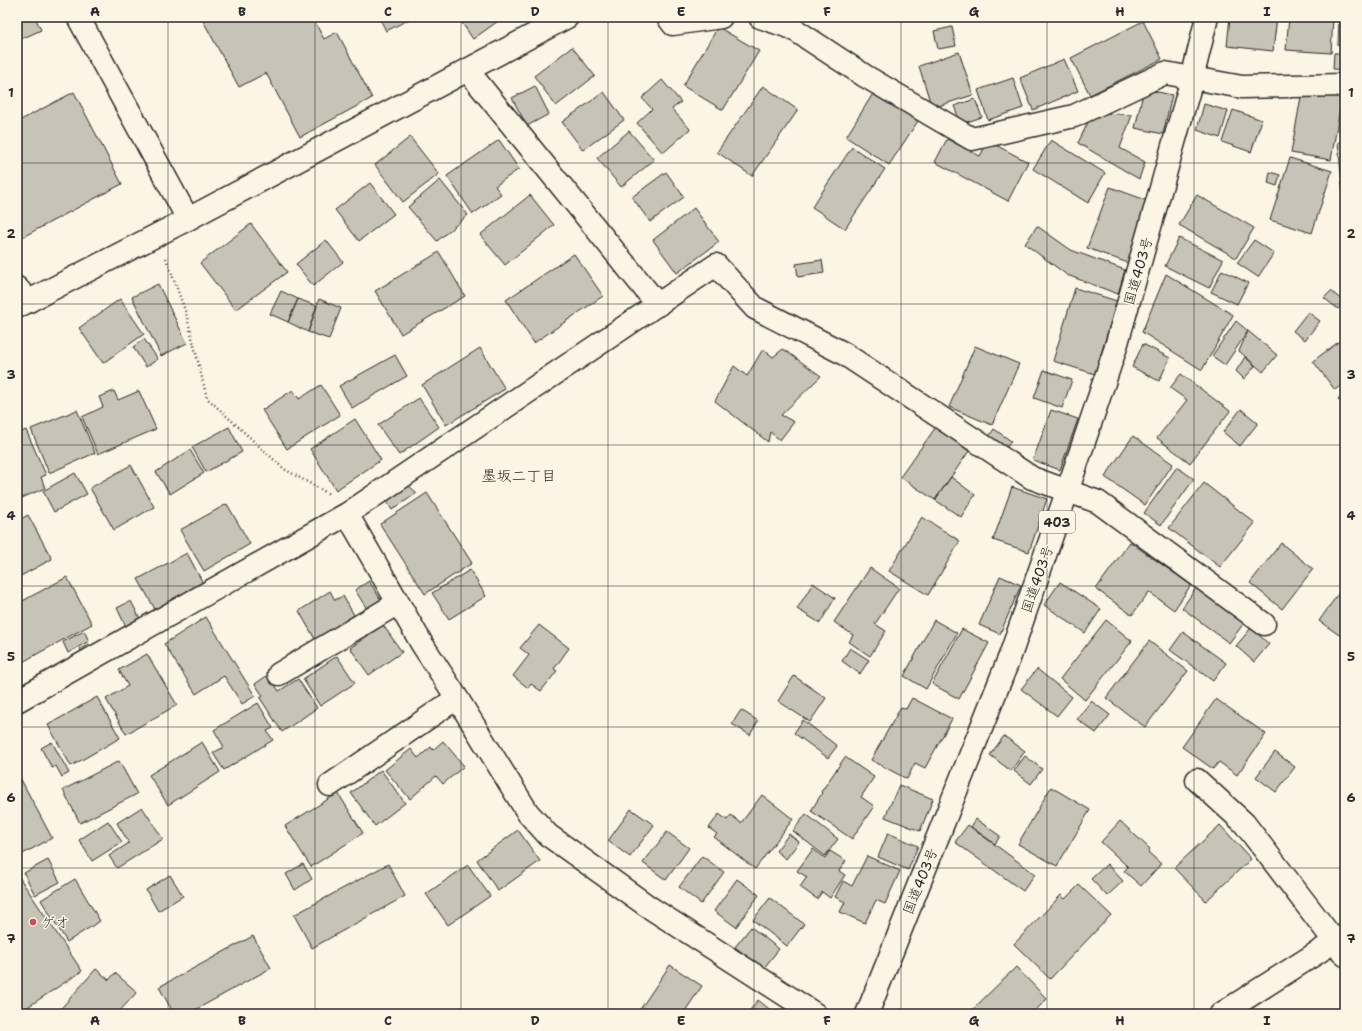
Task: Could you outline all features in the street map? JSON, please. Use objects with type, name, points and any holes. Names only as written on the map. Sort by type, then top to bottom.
[{"type":"main road","points":[[78,17],[188,219]]},
{"type":"main road","points":[[20,299],[157,235],[468,71],[567,17]]},
{"type":"main road","points":[[668,17],[673,24],[721,17]]},
{"type":"main road","points":[[760,17],[792,28],[865,76],[972,140],[1074,116],[1165,73],[1242,87],[1345,85]]},
{"type":"main road","name":"国道403号","points":[[867,1014],[1010,656],[1067,492],[1115,350],[1192,79],[1207,17]]},
{"type":"main road","points":[[468,71],[658,305]]},
{"type":"main road","points":[[17,701],[347,514],[716,265],[755,308],[843,353],[1032,478],[1098,502],[1264,624]]},
{"type":"main road","points":[[347,514],[422,644],[528,814],[548,835],[649,907],[815,1014]]},
{"type":"main road","points":[[279,674],[398,603]]},
{"type":"main road","points":[[330,785],[457,698]]},
{"type":"main road","points":[[1198,780],[1244,823],[1342,944],[1221,1014]]},
{"type":"path","points":[[157,235],[186,314],[207,398],[284,469],[330,495],[347,514]]},
{"type":"building","points":[[17,17],[35,17],[41,30],[17,41]]},
{"type":"building","points":[[201,17],[312,17],[324,39],[337,32],[372,98],[300,137],[266,73],[239,87]]},
{"type":"building","points":[[379,17],[414,17],[386,31]]},
{"type":"building","points":[[458,17],[499,17],[501,19],[473,39]]},
{"type":"building","points":[[1230,17],[1277,17],[1273,51],[1227,46]]},
{"type":"building","points":[[1289,17],[1333,17],[1331,53],[1286,50]]},
{"type":"building","points":[[1339,17],[1345,17],[1345,45],[1338,45]]},
{"type":"building","points":[[1143,21],[1162,59],[1090,95],[1071,58]]},
{"type":"building","points":[[718,27],[759,51],[723,110],[683,86]]},
{"type":"building","points":[[952,27],[956,46],[938,49],[934,31]]},
{"type":"building","points":[[572,47],[595,76],[556,106],[534,76]]},
{"type":"building","points":[[959,52],[973,95],[932,108],[919,66]]},
{"type":"building","points":[[1334,53],[1345,53],[1345,70],[1333,69]]},
{"type":"building","points":[[1064,59],[1078,91],[1033,110],[1020,78]]},
{"type":"building","points":[[1013,78],[1023,108],[988,120],[978,90]]},
{"type":"building","points":[[662,80],[681,102],[672,109],[690,129],[663,153],[637,123],[652,109],[642,98]]},
{"type":"building","points":[[535,86],[549,114],[527,126],[512,98]]},
{"type":"building","points":[[763,86],[798,110],[752,176],[717,152]]},
{"type":"building","points":[[1144,89],[1172,95],[1163,134],[1135,128]]},
{"type":"building","points":[[1302,91],[1342,97],[1331,160],[1291,153]]},
{"type":"building","points":[[74,92],[122,184],[17,240],[17,122]]},
{"type":"building","points":[[604,92],[624,120],[583,150],[562,122]]},
{"type":"building","points":[[874,92],[918,121],[889,165],[846,137]]},
{"type":"building","points":[[975,99],[982,117],[961,124],[954,106]]},
{"type":"building","points":[[1204,104],[1228,111],[1220,138],[1197,130]]},
{"type":"building","points":[[1233,110],[1262,120],[1251,152],[1222,142]]},
{"type":"building","points":[[1093,112],[1132,115],[1120,148],[1145,162],[1139,179],[1078,143]]},
{"type":"building","points":[[629,131],[654,160],[621,187],[597,158]]},
{"type":"building","points":[[410,137],[439,174],[403,202],[375,165]]},
{"type":"building","points":[[947,139],[980,156],[988,141],[1028,162],[1008,201],[935,162]]},
{"type":"building","points":[[499,140],[519,169],[495,186],[501,194],[473,214],[447,176]]},
{"type":"building","points":[[1051,140],[1105,173],[1088,203],[1033,169]]},
{"type":"building","points":[[1338,142],[1345,142],[1345,195],[1343,196]]},
{"type":"building","points":[[852,147],[885,169],[845,229],[812,207]]},
{"type":"building","points":[[1290,158],[1332,171],[1312,233],[1270,220]]},
{"type":"building","points":[[666,172],[684,197],[650,222],[632,197]]},
{"type":"building","points":[[1270,172],[1280,175],[1277,186],[1268,183]]},
{"type":"building","points":[[440,180],[468,215],[437,241],[408,207]]},
{"type":"building","points":[[370,183],[394,214],[359,241],[335,210]]},
{"type":"building","points":[[1110,187],[1151,202],[1128,263],[1087,248]]},
{"type":"building","points":[[530,195],[554,225],[505,265],[480,235]]},
{"type":"building","points":[[1197,195],[1254,228],[1236,258],[1179,225]]},
{"type":"building","points":[[694,208],[719,242],[677,273],[653,240]]},
{"type":"building","points":[[251,224],[287,272],[236,310],[200,263]]},
{"type":"building","points":[[1037,226],[1071,250],[1125,270],[1118,294],[1067,275],[1025,244]]},
{"type":"building","points":[[1179,238],[1223,260],[1209,288],[1165,266]]},
{"type":"building","points":[[326,240],[343,262],[313,286],[296,264]]},
{"type":"building","points":[[1254,240],[1274,253],[1258,277],[1237,263]]},
{"type":"building","points":[[439,252],[465,296],[401,334],[375,291]]},
{"type":"building","points":[[574,254],[603,296],[534,343],[506,300]]},
{"type":"building","points":[[822,260],[824,273],[798,277],[796,264]]},
{"type":"building","points":[[1222,270],[1248,283],[1237,304],[1211,292]]},
{"type":"building","points":[[1166,274],[1233,315],[1202,370],[1142,332]]},
{"type":"building","points":[[158,284],[187,343],[161,356],[132,297]]},
{"type":"building","points":[[1075,288],[1117,301],[1095,374],[1053,361]]},
{"type":"building","points":[[281,291],[298,299],[288,322],[270,314]]},
{"type":"building","points":[[1331,291],[1344,302],[1338,309],[1324,298]]},
{"type":"building","points":[[120,299],[144,334],[103,363],[79,328]]},
{"type":"building","points":[[298,299],[317,306],[308,332],[288,322]]},
{"type":"building","points":[[319,299],[341,308],[329,339],[308,332]]},
{"type":"building","points":[[1308,312],[1320,321],[1305,340],[1293,331]]},
{"type":"building","points":[[1236,321],[1248,331],[1225,365],[1212,356]]},
{"type":"building","points":[[1248,331],[1277,355],[1263,372],[1239,351]]},
{"type":"building","points":[[1345,337],[1345,382],[1335,390],[1313,361]]},
{"type":"building","points":[[144,339],[158,359],[146,367],[133,347]]},
{"type":"building","points":[[1143,344],[1170,358],[1159,381],[1132,367]]},
{"type":"building","points":[[975,346],[1019,364],[992,425],[949,407]]},
{"type":"building","points":[[480,348],[505,389],[446,425],[422,385]]},
{"type":"building","points":[[763,349],[773,357],[783,349],[821,376],[781,415],[794,422],[780,440],[770,432],[768,442],[715,401],[734,366],[747,376]]},
{"type":"building","points":[[395,355],[407,376],[352,408],[339,386]]},
{"type":"building","points":[[1245,357],[1255,366],[1244,379],[1236,371]]},
{"type":"building","points":[[1044,370],[1072,380],[1062,408],[1034,398]]},
{"type":"building","points":[[1181,374],[1230,411],[1190,463],[1157,438],[1187,400],[1170,388]]},
{"type":"building","points":[[321,385],[340,415],[287,449],[262,410],[293,390],[299,399]]},
{"type":"building","points":[[114,391],[118,400],[139,391],[156,429],[98,454],[82,417],[103,407],[99,397]]},
{"type":"building","points":[[1345,391],[1345,406],[1338,399]]},
{"type":"building","points":[[419,398],[439,427],[399,455],[378,425]]},
{"type":"building","points":[[1241,409],[1258,423],[1240,446],[1223,432]]},
{"type":"building","points":[[77,410],[95,453],[49,473],[31,429]]},
{"type":"building","points":[[1051,410],[1078,419],[1060,470],[1033,460]]},
{"type":"building","points":[[355,419],[381,460],[336,490],[310,449]]},
{"type":"building","points":[[229,427],[242,452],[206,472],[192,447]]},
{"type":"building","points":[[936,427],[969,451],[935,500],[900,477]]},
{"type":"building","points":[[994,429],[1011,441],[1004,451],[987,439]]},
{"type":"building","points":[[26,430],[46,475],[41,477],[45,488],[17,500],[17,434]]},
{"type":"building","points":[[1133,436],[1173,464],[1145,505],[1105,477]]},
{"type":"building","points":[[190,450],[204,473],[170,494],[156,472]]},
{"type":"building","points":[[131,465],[154,507],[114,530],[90,488]]},
{"type":"building","points":[[1177,467],[1194,479],[1161,525],[1144,513]]},
{"type":"building","points":[[75,473],[87,494],[54,512],[43,491]]},
{"type":"building","points":[[951,477],[975,495],[961,517],[935,500]]},
{"type":"building","points":[[1204,483],[1255,523],[1220,567],[1169,528]]},
{"type":"building","points":[[409,486],[417,493],[392,510],[386,500]]},
{"type":"building","points":[[1012,487],[1047,499],[1029,552],[993,540]]},
{"type":"building","points":[[427,493],[472,563],[425,594],[380,524]]},
{"type":"building","points":[[227,504],[250,544],[204,571],[180,530]]},
{"type":"building","points":[[28,515],[52,559],[17,578],[17,521]]},
{"type":"building","points":[[922,517],[960,541],[928,595],[889,571]]},
{"type":"building","points":[[1130,542],[1191,585],[1174,610],[1149,592],[1132,615],[1096,589]]},
{"type":"building","points":[[1281,543],[1313,569],[1282,609],[1250,583]]},
{"type":"building","points":[[187,553],[204,585],[156,611],[138,579]]},
{"type":"building","points":[[870,568],[899,588],[875,624],[886,631],[870,656],[849,642],[853,635],[834,622]]},
{"type":"building","points":[[470,570],[486,596],[449,619],[432,593]]},
{"type":"building","points":[[1000,576],[1021,585],[1000,634],[979,625]]},
{"type":"building","points":[[67,577],[92,624],[17,665],[17,604]]},
{"type":"building","points":[[369,581],[381,600],[367,609],[355,590]]},
{"type":"building","points":[[1060,582],[1101,609],[1085,633],[1044,605]]},
{"type":"building","points":[[813,583],[835,598],[820,623],[797,609]]},
{"type":"building","points":[[1345,584],[1345,639],[1319,621]]},
{"type":"building","points":[[1196,588],[1244,623],[1229,643],[1182,608]]},
{"type":"building","points":[[330,591],[335,600],[343,596],[354,615],[316,641],[299,611]]},
{"type":"building","points":[[131,601],[140,619],[126,627],[117,608]]},
{"type":"building","points":[[206,617],[255,696],[242,704],[224,676],[196,694],[164,644]]},
{"type":"building","points":[[934,620],[957,633],[926,689],[904,676]]},
{"type":"building","points":[[1106,620],[1132,641],[1085,700],[1060,679]]},
{"type":"building","points":[[383,625],[402,652],[369,675],[350,648]]},
{"type":"building","points":[[539,625],[569,648],[554,669],[557,671],[541,691],[531,684],[528,688],[513,676],[529,655],[520,648]]},
{"type":"building","points":[[1251,628],[1269,644],[1254,662],[1236,646]]},
{"type":"building","points":[[962,629],[989,643],[959,699],[932,684]]},
{"type":"building","points":[[84,631],[89,641],[68,653],[63,642]]},
{"type":"building","points":[[1183,632],[1226,663],[1213,681],[1170,650]]},
{"type":"building","points":[[1149,641],[1188,671],[1145,727],[1106,698]]},
{"type":"building","points":[[89,644],[92,649],[83,655],[80,649]]},
{"type":"building","points":[[850,648],[869,660],[860,674],[842,661]]},
{"type":"building","points":[[147,654],[177,705],[126,734],[106,699],[128,686],[119,670]]},
{"type":"building","points":[[337,656],[355,683],[320,706],[303,679]]},
{"type":"building","points":[[1037,669],[1072,697],[1057,716],[1021,689]]},
{"type":"building","points":[[268,675],[279,691],[298,679],[317,708],[282,732],[260,698],[263,696],[255,684]]},
{"type":"building","points":[[794,676],[826,698],[810,722],[778,701]]},
{"type":"building","points":[[97,697],[120,738],[71,766],[48,725]]},
{"type":"building","points":[[912,698],[952,719],[925,768],[915,763],[907,779],[871,760],[901,707],[906,709]]},
{"type":"building","points":[[1216,699],[1266,734],[1237,775],[1219,762],[1213,769],[1182,747]]},
{"type":"building","points":[[1091,701],[1110,715],[1096,733],[1077,719]]},
{"type":"building","points":[[258,703],[273,728],[267,731],[273,740],[224,770],[213,753],[224,747],[214,730]]},
{"type":"building","points":[[741,710],[758,721],[750,735],[732,724]]},
{"type":"building","points":[[803,720],[837,746],[828,758],[794,733]]},
{"type":"building","points":[[1004,736],[1025,751],[1011,771],[990,755]]},
{"type":"building","points":[[443,741],[464,766],[443,784],[436,776],[410,799],[385,770],[411,749],[418,758],[431,747],[433,750]]},
{"type":"building","points":[[52,742],[69,773],[62,777],[56,766],[52,768],[41,748]]},
{"type":"building","points":[[202,742],[220,772],[168,805],[149,775]]},
{"type":"building","points":[[1275,752],[1295,767],[1276,792],[1256,777]]},
{"type":"building","points":[[1025,756],[1042,769],[1031,784],[1014,771]]},
{"type":"building","points":[[845,757],[874,777],[861,797],[874,806],[852,839],[811,811],[822,793],[821,792]]},
{"type":"building","points":[[119,761],[137,794],[80,823],[63,790]]},
{"type":"building","points":[[381,770],[405,803],[375,826],[351,793]]},
{"type":"building","points":[[17,772],[52,838],[17,857]]},
{"type":"building","points":[[899,785],[933,799],[920,831],[885,817]]},
{"type":"building","points":[[1051,787],[1090,810],[1057,866],[1018,844]]},
{"type":"building","points":[[338,793],[363,833],[311,867],[285,826]]},
{"type":"building","points":[[762,795],[793,819],[755,869],[714,837],[717,834],[709,828],[719,814],[727,820],[731,815],[741,823]]},
{"type":"building","points":[[142,807],[163,839],[117,868],[109,856],[129,843],[117,823]]},
{"type":"building","points":[[631,809],[654,825],[630,857],[608,841]]},
{"type":"building","points":[[806,814],[838,839],[825,856],[793,831]]},
{"type":"building","points":[[976,819],[1000,836],[995,844],[971,827]]},
{"type":"building","points":[[108,821],[122,842],[92,861],[79,840]]},
{"type":"building","points":[[1120,821],[1150,849],[1148,852],[1161,864],[1141,886],[1124,871],[1128,867],[1101,842]]},
{"type":"building","points":[[968,825],[1035,874],[1023,891],[955,842]]},
{"type":"building","points":[[1220,825],[1251,859],[1206,901],[1174,868]]},
{"type":"building","points":[[518,830],[540,861],[498,891],[477,860]]},
{"type":"building","points":[[667,832],[689,848],[666,880],[643,863]]},
{"type":"building","points":[[888,833],[918,846],[908,870],[878,857]]},
{"type":"building","points":[[789,834],[799,842],[786,859],[776,851]]},
{"type":"building","points":[[813,849],[825,858],[830,851],[846,861],[839,871],[845,875],[830,898],[822,892],[817,899],[800,887],[807,877],[797,871]]},
{"type":"building","points":[[702,856],[724,872],[701,904],[679,887]]},
{"type":"building","points":[[867,856],[900,871],[885,904],[876,900],[865,923],[840,912],[845,902],[835,897],[843,881],[852,886]]},
{"type":"building","points":[[48,860],[60,882],[35,895],[24,873]]},
{"type":"building","points":[[303,864],[312,879],[295,890],[286,874]]},
{"type":"building","points":[[388,864],[405,896],[312,948],[294,915]]},
{"type":"building","points":[[1107,864],[1123,881],[1107,896],[1091,879]]},
{"type":"building","points":[[468,865],[490,896],[448,925],[426,894]]},
{"type":"building","name":"ゲオ","points":[[17,874],[82,971],[17,1014]]},
{"type":"building","points":[[170,875],[183,896],[158,911],[146,890]]},
{"type":"building","points":[[75,879],[100,921],[67,942],[41,900]]},
{"type":"building","points":[[737,879],[759,895],[736,927],[714,911]]},
{"type":"building","points":[[1079,885],[1111,915],[1050,979],[1014,944],[1061,895],[1065,899]]},
{"type":"building","points":[[770,898],[804,924],[787,946],[753,920]]},
{"type":"building","points":[[751,927],[779,949],[763,969],[735,947]]},
{"type":"building","points":[[253,936],[271,968],[188,1014],[174,1014],[159,987]]},
{"type":"building","points":[[670,965],[702,986],[683,1014],[637,1014]]},
{"type":"building","points":[[1016,967],[1047,999],[1032,1014],[968,1014]]},
{"type":"building","points":[[96,969],[109,980],[115,973],[137,992],[117,1014],[56,1014]]},
{"type":"building","points":[[758,1000],[773,1012],[772,1014],[747,1014]]},
{"type":"place","name":"ゲオ","points":[[33,922]]},
{"type":"district","name":"墨坂二丁目","points":[[519,476]]}]
